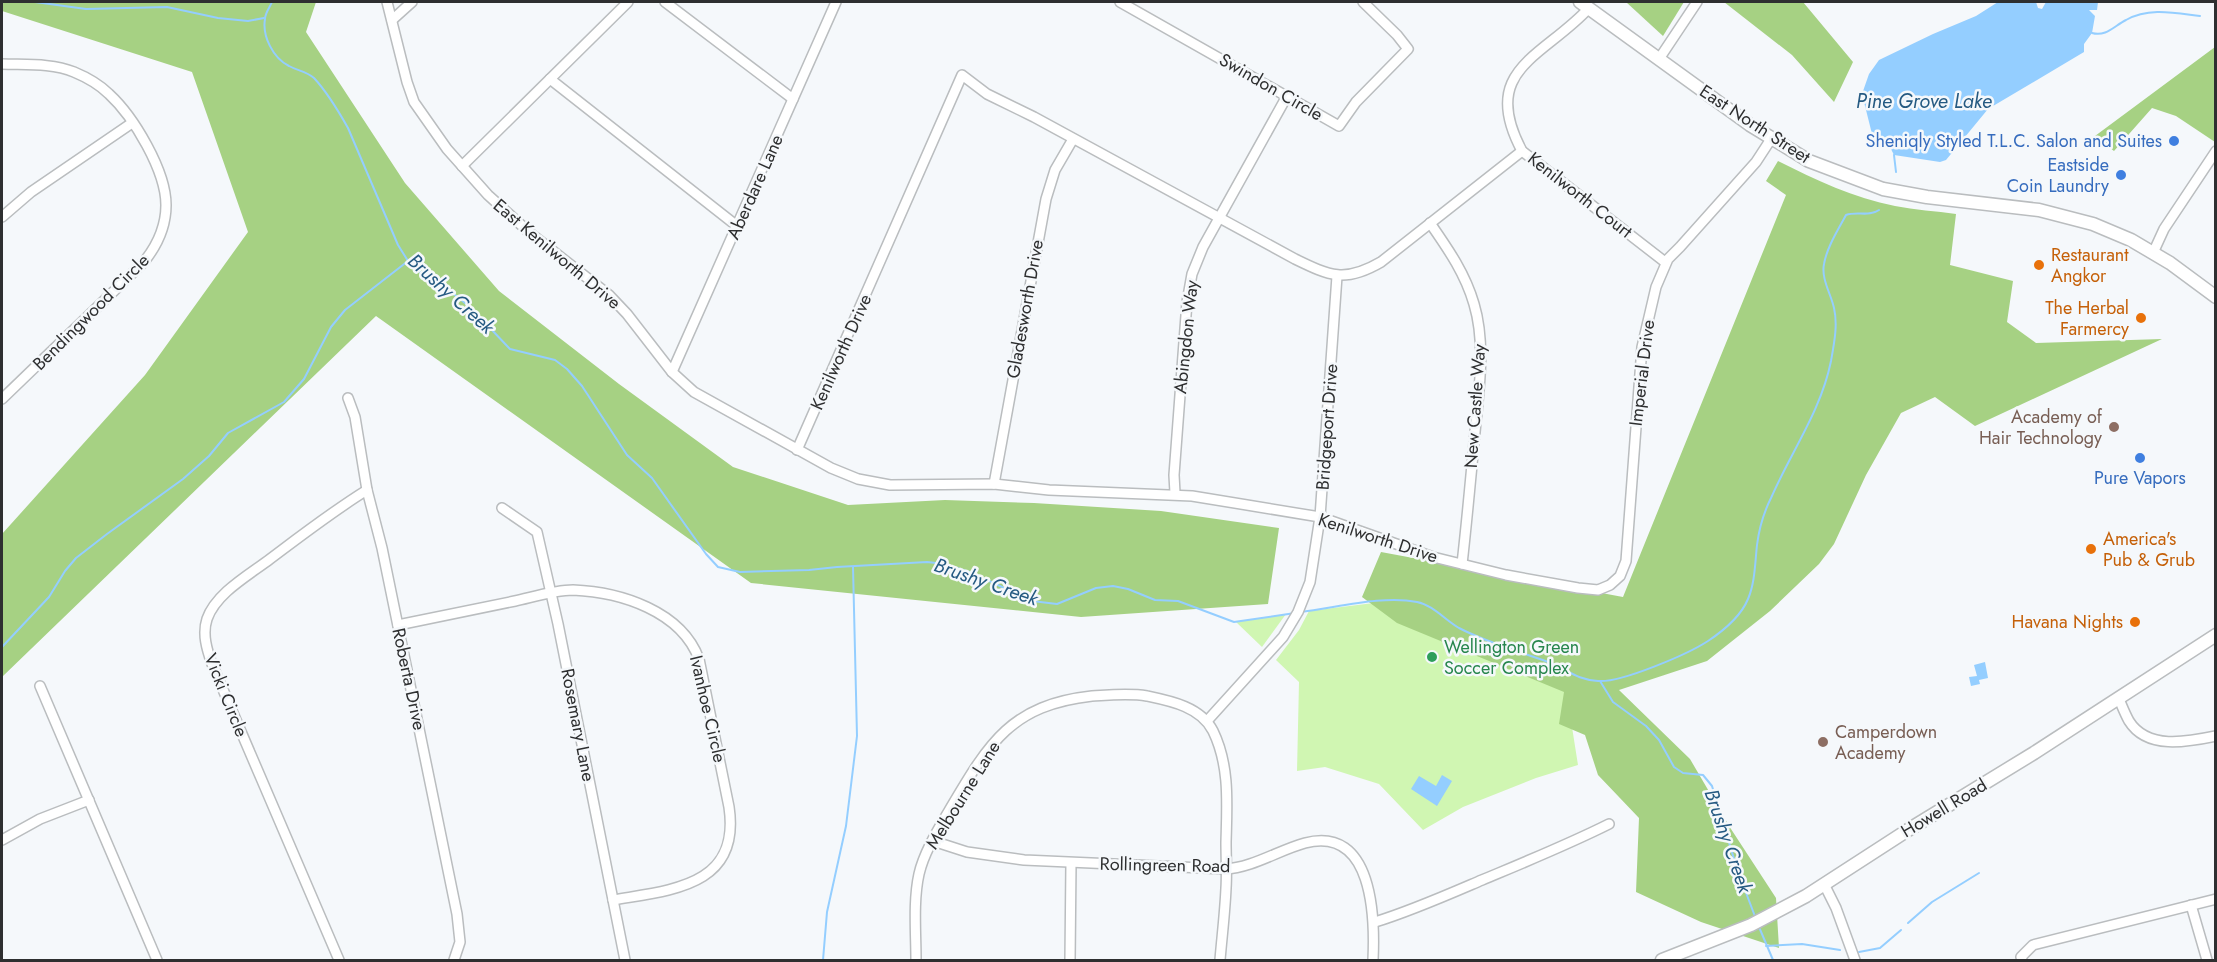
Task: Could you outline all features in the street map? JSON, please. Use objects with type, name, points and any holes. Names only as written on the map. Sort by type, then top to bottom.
[{"type":"main road","name":"East North Street","points":[[1585,5],[1771,139],[1801,157],[1866,184],[1902,193],[2024,207],[2064,215],[2112,232],[2153,253],[2216,297]]},
{"type":"main road","name":"Howell Road","points":[[1662,960],[1688,956],[1779,911],[2034,753],[2216,635]]},
{"type":"street","name":"East Kenilworth Drive","points":[[387,2],[414,102],[430,128],[462,166],[511,218],[609,295],[627,314],[672,372],[704,398],[797,450]]},
{"type":"street","points":[[392,20],[412,2]]},
{"type":"street","points":[[462,166],[628,2]]},
{"type":"street","points":[[665,2],[793,99]]},
{"type":"street","name":"Aberdare Lane","points":[[672,372],[836,2]]},
{"type":"street","name":"Swindon Circle","points":[[1120,2],[1339,126],[1356,102],[1407,49],[1397,35],[1363,2]]},
{"type":"street","points":[[1659,59],[1696,2]]},
{"type":"street","name":"Kenilworth Court","points":[[1585,5],[1574,25],[1521,67],[1511,83],[1507,97],[1508,115],[1522,151],[1665,262]]},
{"type":"street","name":"Bendingwood Circle","points":[[2,64],[60,68],[75,72],[117,101],[157,167],[164,185],[166,215],[159,240],[143,263],[2,399]]},
{"type":"street","name":"Kenilworth Drive","points":[[1336,276],[1304,263],[987,94],[962,75],[797,450],[831,468],[878,483],[898,485],[994,484],[1095,492],[1175,494],[1320,517],[1433,557],[1506,575],[1594,590],[1610,585],[1620,576]]},
{"type":"street","points":[[550,79],[737,226]]},
{"type":"street","name":"Abingdon Way","points":[[1175,494],[1176,442],[1188,293],[1197,261],[1287,96]]},
{"type":"street","points":[[2,216],[31,192],[132,123]]},
{"type":"street","name":"Gladesworth Drive","points":[[994,484],[1046,199],[1055,170],[1073,139]]},
{"type":"street","name":"Imperial Drive","points":[[1620,576],[1627,555],[1642,347],[1651,302],[1665,262],[1756,162],[1771,139]]},
{"type":"street","points":[[1336,276],[1364,270],[1375,265],[1522,151]]},
{"type":"street","points":[[2153,253],[2164,229],[2216,151]]},
{"type":"street","name":"New Castle Way","points":[[1430,223],[1464,277],[1474,305],[1480,333],[1477,411],[1462,564]]},
{"type":"street","name":"Bridgeport Drive","points":[[1207,721],[1274,648],[1304,599],[1314,569],[1320,517],[1336,276]]},
{"type":"street","name":"Roberta Drive","points":[[348,398],[355,417],[367,490],[398,625],[457,914],[460,942],[454,960]]},
{"type":"street","name":"Vicki Circle","points":[[339,960],[212,664],[206,645],[205,632],[210,613],[216,603],[232,588],[311,526],[367,490]]},
{"type":"street","name":"Rosemary Lane","points":[[502,508],[537,532],[625,960]]},
{"type":"street","name":"Ivanhoe Circle","points":[[398,625],[573,591],[630,601],[665,617],[688,638],[699,659],[731,817],[729,837],[723,855],[699,880],[680,888],[613,900]]},
{"type":"street","points":[[40,686],[157,960]]},
{"type":"street","name":"Melbourne Lane","points":[[915,960],[918,875],[956,799],[991,744],[1012,725],[1041,708],[1075,698],[1110,695],[1143,695],[1178,704],[1207,721]]},
{"type":"street","points":[[2118,699],[2129,722],[2148,738],[2178,741],[2216,736]]},
{"type":"street","points":[[1207,721],[1222,754],[1226,771],[1226,886],[1220,960]]},
{"type":"street","points":[[2,840],[40,819],[89,800]]},
{"type":"street","points":[[1375,922],[1578,840],[1609,824]]},
{"type":"street","name":"Rollingreen Road","points":[[933,842],[994,857],[1071,863],[1226,869],[1307,843],[1320,841],[1336,844],[1351,854],[1362,870],[1370,891],[1375,922],[1373,960]]},
{"type":"street","points":[[1070,960],[1071,863]]},
{"type":"street","points":[[1824,884],[1836,908],[1855,960]]},
{"type":"street","points":[[2022,960],[2021,957],[2033,945],[2216,899]]},
{"type":"street","points":[[2192,905],[2206,960]]},
{"type":"green space","points":[[2,2],[316,2],[306,32],[405,183],[499,291],[619,384],[733,467],[848,505],[945,500],[1034,503],[1161,511],[1279,528],[1268,604],[1081,617],[751,583],[376,316],[2,677],[2,534],[145,375],[248,232],[192,72],[2,11]]},
{"type":"green space","points":[[1626,2],[1684,2],[1663,36]]},
{"type":"green space","points":[[1724,2],[1803,2],[1853,62],[1834,102],[1792,55]]},
{"type":"green space","points":[[2215,47],[2215,142],[2176,116],[2152,108],[2114,151],[2095,136]]},
{"type":"green space","points":[[1778,161],[1850,193],[1880,203],[1956,214],[1950,265],[2013,281],[2007,322],[2036,343],[2162,339],[1975,426],[1935,397],[1901,413],[1866,475],[1834,544],[1819,564],[1770,611],[1707,661],[1619,690],[1690,759],[1731,829],[1776,898],[1779,948],[1701,922],[1636,892],[1639,818],[1598,775],[1585,735],[1559,724],[1564,692],[1397,623],[1362,597],[1381,552],[1623,597],[1786,195],[1766,181]]},
{"type":"green space","points":[[1390,601],[1563,670],[1578,765],[1536,778],[1463,807],[1423,830],[1379,784],[1325,767],[1297,771],[1299,682],[1276,660],[1299,630],[1309,611]]},
{"type":"green space","points":[[1286,614],[1262,647],[1236,622]]},
{"type":"water","name":"Pine Grove Lake","points":[[1998,2],[2036,2],[2038,8],[2042,9],[2046,2],[2098,2],[2097,10],[2089,10],[2095,16],[2092,33],[2084,44],[2084,52],[1988,109],[1946,160],[1940,162],[1894,155],[1889,145],[1879,145],[1873,138],[1862,94],[1869,74],[1879,60],[1976,16]]},
{"type":"water","points":[[1985,662],[1988,678],[1979,680],[1980,684],[1971,686],[1969,677],[1977,676],[1974,665]]},
{"type":"water","points":[[1442,775],[1452,781],[1437,806],[1411,789],[1419,776],[1436,786]]},
{"type":"waterway","points":[[35,2],[86,9],[167,7],[218,18],[248,21],[264,18]]},
{"type":"waterway","name":"Brushy Creek","points":[[272,2],[266,15],[265,26],[270,46],[283,62],[308,74],[324,89],[348,128],[398,245],[408,261],[470,307],[510,349],[555,360],[567,369],[582,386],[627,455],[652,478],[706,554],[718,567],[740,572],[927,562],[945,564],[972,573],[1032,601],[1057,604],[1096,588],[1113,586],[1128,589],[1155,600],[1178,601],[1234,622],[1295,613]]},
{"type":"waterway","points":[[2092,33],[2102,34],[2144,13],[2162,12],[2200,16]]},
{"type":"waterway","points":[[1894,155],[1896,172]]},
{"type":"waterway","points":[[1300,612],[1374,601],[1417,602],[1428,606],[1454,625],[1470,633],[1555,665],[1577,676],[1598,681],[1622,677],[1654,667],[1714,637],[1736,617],[1748,599],[1753,580],[1760,527],[1768,503],[1813,414],[1826,379],[1836,328],[1834,308],[1823,270],[1828,251],[1846,215],[1879,210]]},
{"type":"waterway","points":[[2,647],[49,597],[76,558],[183,479],[209,456],[228,433],[284,402],[304,379],[331,327],[345,310],[408,261]]},
{"type":"waterway","points":[[823,960],[827,912],[846,826],[857,736],[853,567]]},
{"type":"waterway","name":"Brushy Creek","points":[[1600,681],[1613,702],[1646,726],[1659,740],[1674,767],[1683,773],[1703,775],[1712,786],[1737,869],[1756,919]]},
{"type":"waterway","points":[[1908,923],[1932,902],[1979,873]]},
{"type":"waterway","name":"Brushy Creek","points":[[1759,927],[1773,960]]},
{"type":"waterway","points":[[1859,952],[1880,948],[1901,930]]},
{"type":"waterway","points":[[1766,946],[1802,944],[1840,950]]},
{"type":"place","name":"Sheniqly Styled T.L.C. Salon and Suites","points":[[2174,141]]},
{"type":"place","name":"Eastside Coin Laundry","points":[[2121,175]]},
{"type":"place","name":"Restaurant Angkor","points":[[2039,265]]},
{"type":"place","name":"The Herbal Farmercy","points":[[2141,318]]},
{"type":"place","name":"Academy of Hair Technology","points":[[2114,427]]},
{"type":"place","name":"Pure Vapors","points":[[2140,458]]},
{"type":"place","name":"America's Pub & Grub","points":[[2091,549]]},
{"type":"place","name":"Havana Nights","points":[[2135,622]]},
{"type":"place","name":"Wellington Green Soccer Complex","points":[[1432,657]]},
{"type":"place","name":"Camperdown Academy","points":[[1823,742]]}]
